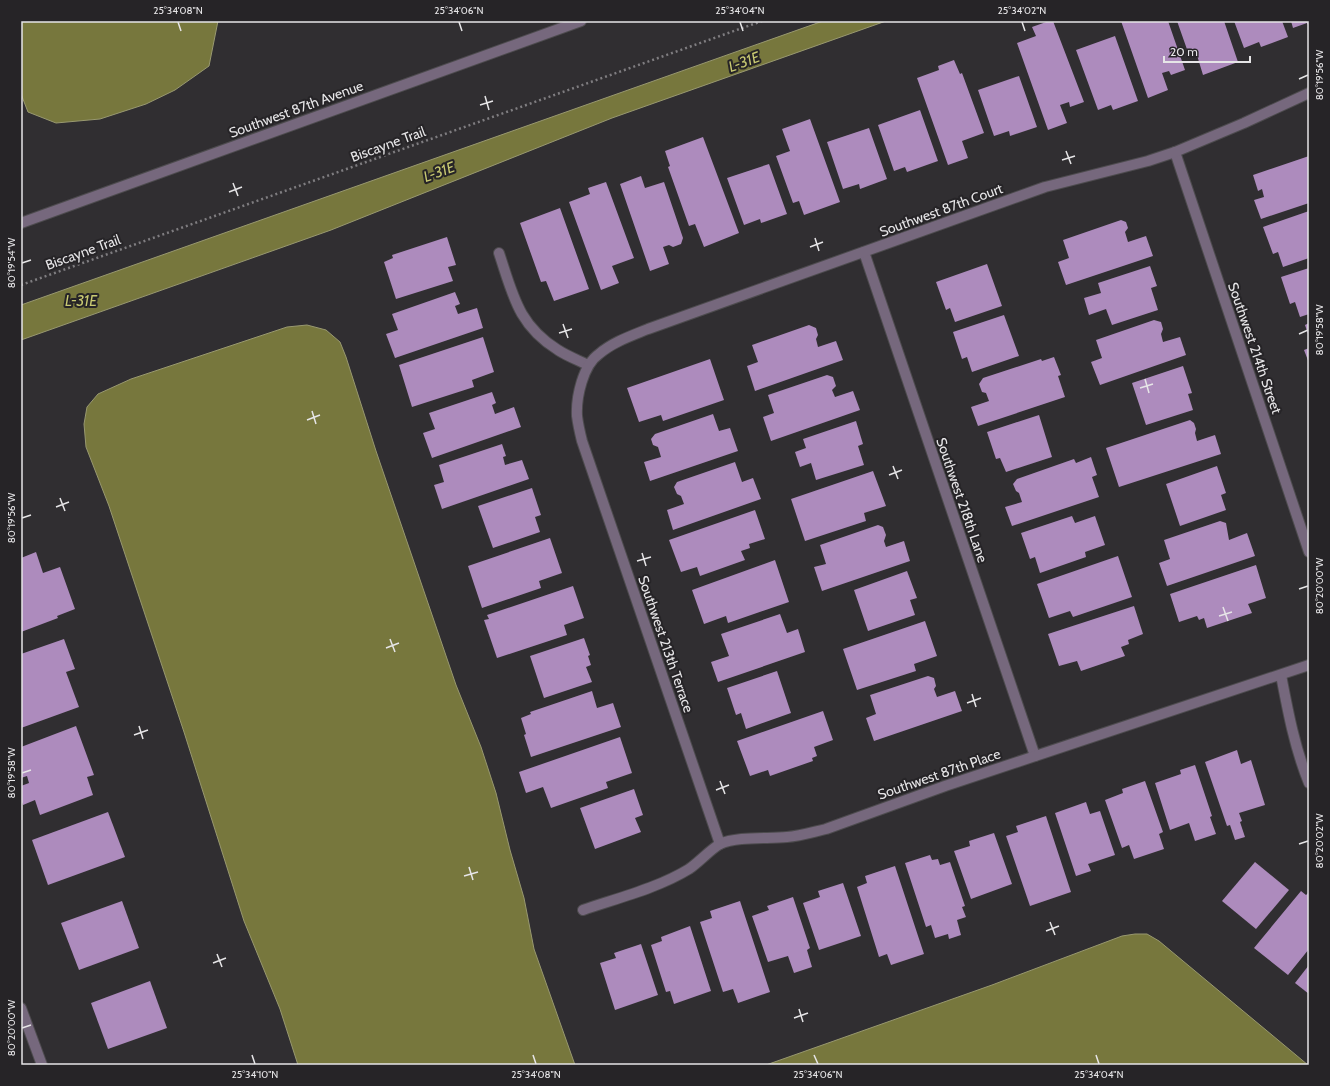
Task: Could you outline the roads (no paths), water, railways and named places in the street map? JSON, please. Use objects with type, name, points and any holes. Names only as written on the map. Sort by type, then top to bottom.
[{"type":"street","name":"Southwest 87th Avenue","points":[[21,223],[581,21]]},
{"type":"street","name":"Southwest 87th Court","points":[[588,365],[597,354],[627,337],[1045,188],[1148,161],[1175,152],[1244,124],[1309,93]]},
{"type":"street","name":"Southwest 214th Street","points":[[1175,152],[1309,552]]},
{"type":"street","name":"Southwest 218th Lane","points":[[864,252],[1035,756]]},
{"type":"street","points":[[499,253],[516,302],[529,325],[540,337],[559,351],[588,365]]},
{"type":"street","name":"Southwest 213th Terrace","points":[[588,365],[577,408],[577,417],[582,440],[720,844]]},
{"type":"street","name":"Southwest 87th Place","points":[[583,910],[674,876],[689,868],[720,844],[747,839],[787,837],[808,834],[1035,756],[1309,665]]},
{"type":"street","points":[[1281,675],[1288,712],[1309,783]]},
{"type":"street","points":[[21,1008],[42,1065]]},
{"type":"water","points":[[21,21],[218,21],[209,66],[175,90],[146,104],[100,119],[56,123],[28,112],[21,94]]},
{"type":"water","name":"L-31E","points":[[823,21],[886,21],[612,118],[331,230],[21,340],[21,305]]},
{"type":"water","points":[[307,325],[326,330],[340,342],[346,357],[376,451],[456,685],[481,747],[496,793],[524,898],[534,949],[575,1065],[298,1065],[280,1009],[244,921],[184,732],[109,506],[86,447],[84,424],[87,407],[98,394],[131,379],[287,327]]},
{"type":"water","points":[[1147,934],[1159,941],[1308,1065],[766,1065],[992,985],[1122,936]]}]
